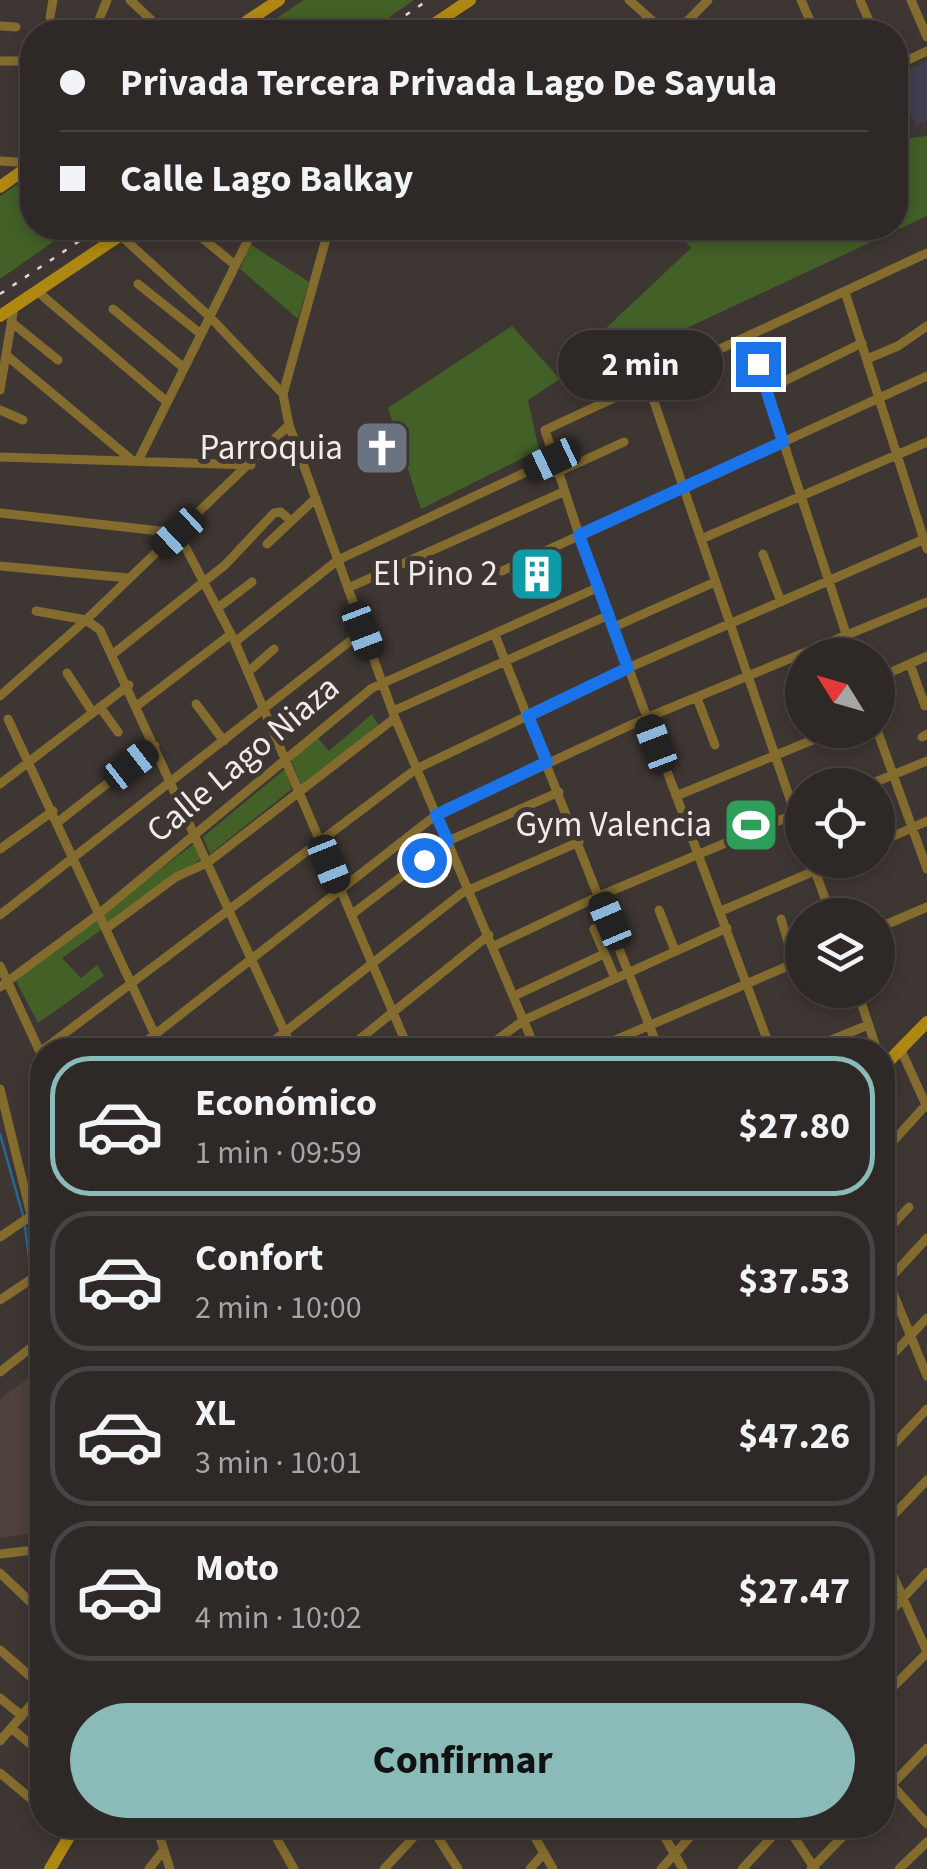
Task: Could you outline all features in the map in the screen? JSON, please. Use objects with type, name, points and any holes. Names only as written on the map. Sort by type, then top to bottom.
[{"type":"main road","points":[[249,20],[278,0]]},
{"type":"main road","points":[[440,20],[470,0]]},
{"type":"main road","points":[[5,319],[14,307],[112,240]]},
{"type":"main road","points":[[895,1054],[927,1022]]},
{"type":"main road","points":[[50,1869],[68,1838]]},
{"type":"street","points":[[50,17],[53,0]]},
{"type":"street","points":[[130,0],[151,20]]},
{"type":"street","points":[[630,0],[652,20]]},
{"type":"street","points":[[689,20],[708,0]]},
{"type":"street","points":[[911,0],[927,37]]},
{"type":"street","points":[[0,26],[16,27]]},
{"type":"street","points":[[134,240],[284,394]]},
{"type":"street","points":[[205,240],[235,265]]},
{"type":"street","points":[[135,461],[248,240]]},
{"type":"street","points":[[326,240],[284,394],[289,425],[394,714],[531,1038]]},
{"type":"street","points":[[768,1038],[556,473],[545,428],[927,253]]},
{"type":"street","points":[[138,284],[201,334]]},
{"type":"street","points":[[38,292],[166,402]]},
{"type":"street","points":[[62,1038],[416,769],[628,668],[926,542],[845,292]]},
{"type":"street","points":[[113,309],[184,368]]},
{"type":"street","points":[[0,390],[6,355],[5,319]]},
{"type":"street","points":[[5,319],[58,360]]},
{"type":"street","points":[[867,358],[909,340],[927,326]]},
{"type":"street","points":[[748,338],[847,636]]},
{"type":"street","points":[[766,390],[862,343]]},
{"type":"street","points":[[6,355],[135,461]]},
{"type":"street","points":[[502,571],[927,376]]},
{"type":"street","points":[[648,384],[785,779]]},
{"type":"street","points":[[0,410],[23,420]]},
{"type":"street","points":[[0,696],[86,620],[289,425]]},
{"type":"street","points":[[556,473],[624,442]]},
{"type":"street","points":[[700,539],[927,442]]},
{"type":"street","points":[[0,457],[251,465]]},
{"type":"street","points":[[138,705],[338,560],[552,460]]},
{"type":"street","points":[[348,588],[563,492]]},
{"type":"street","points":[[267,544],[316,498]]},
{"type":"street","points":[[113,654],[207,581],[274,513],[281,512],[292,521]]},
{"type":"street","points":[[0,513],[178,533]]},
{"type":"street","points":[[178,533],[207,581],[233,638],[404,1038]]},
{"type":"street","points":[[763,554],[781,602]]},
{"type":"street","points":[[0,566],[129,578]]},
{"type":"street","points":[[219,607],[252,582]]},
{"type":"street","points":[[614,628],[715,582]]},
{"type":"street","name":"Calle Lago Niaza","points":[[4,984],[100,913],[382,683],[599,587]]},
{"type":"street","points":[[151,1038],[436,815],[646,718],[927,602]]},
{"type":"street","points":[[36,612],[86,620],[100,630],[130,686],[288,1038]]},
{"type":"street","points":[[107,928],[176,878],[208,863],[394,714],[609,615]]},
{"type":"street","points":[[0,916],[363,631]]},
{"type":"street","points":[[494,634],[655,1038]]},
{"type":"street","points":[[248,672],[274,649]]},
{"type":"street","points":[[895,671],[927,656]]},
{"type":"street","points":[[910,664],[925,706]]},
{"type":"street","points":[[67,674],[118,732]]},
{"type":"street","points":[[0,784],[130,686]]},
{"type":"street","points":[[698,698],[715,746]]},
{"type":"street","points":[[196,704],[224,741]]},
{"type":"street","points":[[8,719],[158,1038]]},
{"type":"street","points":[[58,822],[156,746]]},
{"type":"street","points":[[676,796],[794,748]]},
{"type":"street","points":[[895,774],[927,761]]},
{"type":"street","points":[[895,783],[927,869]]},
{"type":"street","points":[[351,915],[448,841],[559,792]]},
{"type":"street","points":[[0,849],[53,810]]},
{"type":"street","points":[[494,946],[599,896],[785,818]]},
{"type":"street","points":[[895,836],[927,821]]},
{"type":"street","points":[[277,1038],[469,890],[579,842]]},
{"type":"street","points":[[721,911],[788,878]]},
{"type":"street","points":[[895,920],[927,906]]},
{"type":"street","points":[[659,910],[675,951]]},
{"type":"street","points":[[780,919],[785,930]]},
{"type":"street","points":[[499,1038],[524,1020],[727,928]]},
{"type":"street","points":[[594,929],[615,978]]},
{"type":"street","points":[[362,1038],[489,935]]},
{"type":"street","points":[[514,996],[604,954]]},
{"type":"street","points":[[0,966],[4,984],[33,1038]]},
{"type":"street","points":[[620,1038],[785,968]]},
{"type":"street","points":[[862,1008],[873,1038]]},
{"type":"street","points":[[835,1038],[868,1024]]},
{"type":"street","points":[[895,1140],[927,1106],[900,1048]]},
{"type":"street","points":[[0,1089],[28,1217],[0,1237]]},
{"type":"street","points":[[895,1222],[909,1207]]},
{"type":"street","points":[[895,1273],[927,1238]]},
{"type":"street","points":[[0,1300],[30,1279]]},
{"type":"street","points":[[895,1306],[927,1376]]},
{"type":"street","points":[[895,1352],[927,1318]]},
{"type":"street","points":[[0,1372],[30,1348]]},
{"type":"street","points":[[895,1443],[927,1408]]},
{"type":"street","points":[[895,1513],[927,1480]]},
{"type":"street","points":[[0,1554],[30,1551]]},
{"type":"street","points":[[895,1606],[927,1572]]},
{"type":"street","points":[[0,1573],[30,1602]]},
{"type":"street","points":[[895,1581],[927,1652],[895,1685]]},
{"type":"street","points":[[0,1650],[30,1677]]},
{"type":"street","points":[[0,1698],[22,1716]]},
{"type":"street","points":[[0,1741],[30,1707]]},
{"type":"street","points":[[11,1728],[30,1744]]},
{"type":"street","points":[[895,1783],[927,1748]]},
{"type":"street","points":[[0,1773],[30,1798]]},
{"type":"street","points":[[895,1789],[925,1818]]},
{"type":"street","points":[[160,1838],[170,1869]]},
{"type":"street","points":[[276,1838],[294,1869]]},
{"type":"street","points":[[384,1869],[411,1838]]},
{"type":"street","points":[[431,1838],[458,1869]]},
{"type":"street","points":[[535,1838],[553,1869]]},
{"type":"street","points":[[665,1838],[683,1869]]},
{"type":"street","points":[[661,1869],[689,1838]]},
{"type":"street","points":[[742,1869],[772,1838]]},
{"type":"street","points":[[793,1838],[813,1868],[842,1838]]},
{"type":"street","points":[[900,1869],[927,1842]]},
{"type":"street","points":[[149,1869],[163,1851]]},
{"type":"street","points":[[530,1869],[544,1853]]},
{"type":"shaded area","points":[[927,61],[927,121],[916,127],[908,108],[908,70]]},
{"type":"shaded area","points":[[30,1377],[30,1534],[0,1538],[0,1399]]},
{"type":"green space","points":[[304,0],[414,0],[385,20],[274,20]]},
{"type":"green space","points":[[927,136],[927,216],[908,225],[908,138]]},
{"type":"green space","points":[[20,183],[20,240],[56,240],[0,279],[0,196]]},
{"type":"green space","points":[[685,240],[875,240],[575,380],[568,364],[691,248]]},
{"type":"green space","points":[[250,244],[309,282],[298,319],[240,269]]},
{"type":"green space","points":[[512,326],[560,379],[528,400],[539,450],[421,509],[388,408]]},
{"type":"green space","points":[[372,714],[379,726],[302,787],[291,759],[317,737],[329,751]]},
{"type":"green space","points":[[285,769],[292,789],[210,854],[203,837]]},
{"type":"green space","points":[[195,843],[202,858],[62,958],[81,978],[97,965],[104,976],[38,1023],[15,979]]},
{"type":"waterway","points":[[0,1134],[24,1219]]},
{"type":"waterway","points":[[25,1227],[30,1265]]},
{"type":"railway","points":[[399,20],[428,0]]},
{"type":"railway","points":[[0,294],[81,240]]},
{"type":"place","name":"Parroquia","points":[[382,448]]},
{"type":"place","name":"El Pino 2","points":[[537,574]]},
{"type":"place","name":"Gym Valencia","points":[[751,825]]},
{"type":"route","points":[[424,860],[448,841],[436,815],[547,762],[528,716],[628,668],[579,535],[783,442],[758,364]]}]
